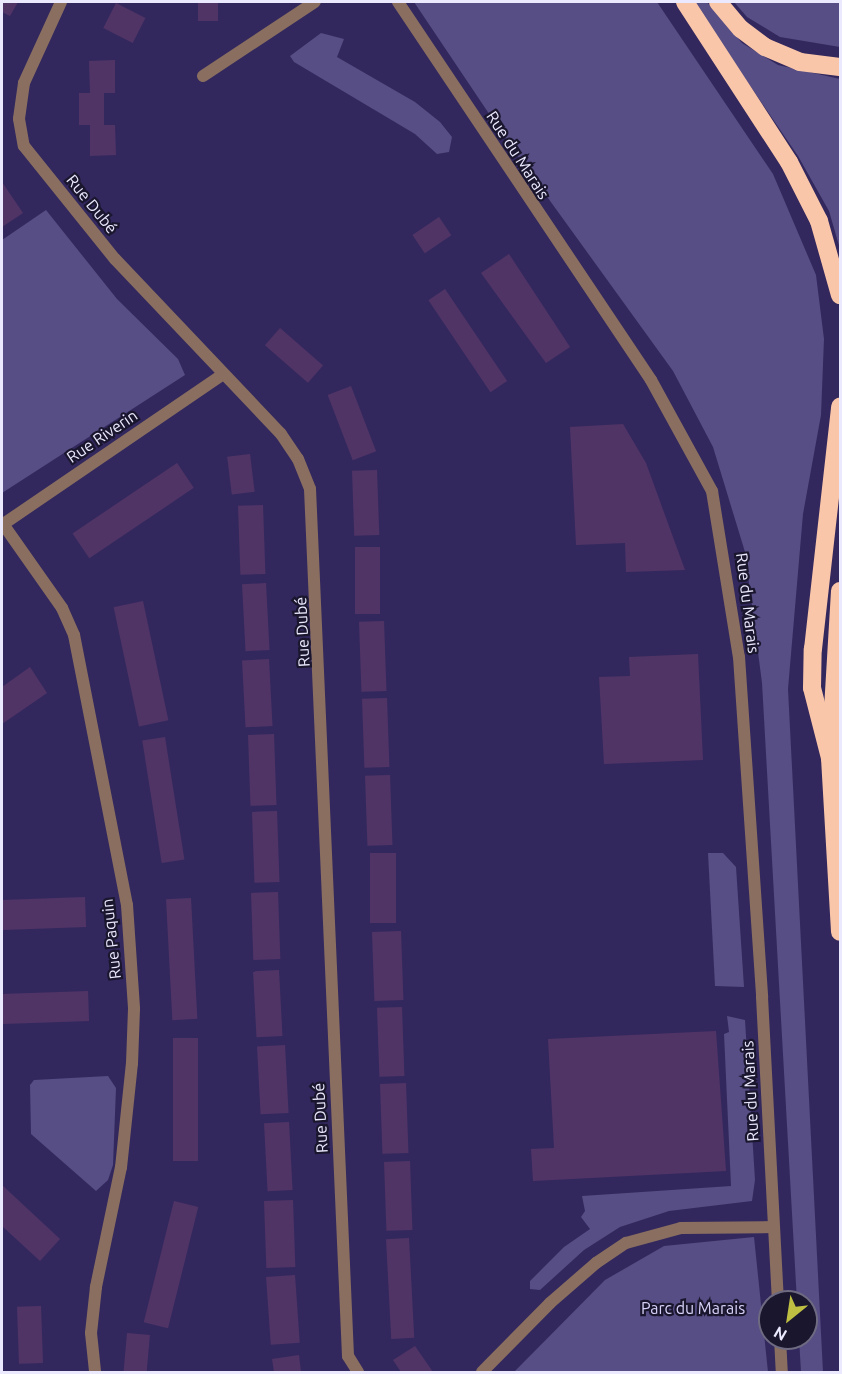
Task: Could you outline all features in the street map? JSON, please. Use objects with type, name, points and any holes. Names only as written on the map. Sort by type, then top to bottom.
[{"type":"highway","points":[[685,2],[789,162],[819,221],[840,295]]},
{"type":"highway","points":[[718,2],[741,30],[765,47],[800,62],[840,67]]},
{"type":"highway","points":[[830,758],[812,688],[813,649],[840,407]]},
{"type":"highway","points":[[840,591],[830,758],[840,932]]},
{"type":"street","name":"Rue Dubé","points":[[61,2],[24,83],[19,119],[24,146],[115,259],[222,375],[281,434],[298,459],[310,489],[348,1356],[358,1372]]},
{"type":"street","name":"Rue du Marais","points":[[398,2],[651,380],[712,491],[739,657],[762,997],[777,1290]]},
{"type":"street","points":[[203,76],[310,3]]},
{"type":"street","name":"Rue Riverin","points":[[2,524],[222,375]]},
{"type":"street","name":"Rue Paquin","points":[[2,524],[62,608],[74,634],[127,905],[134,1009],[132,1063],[121,1167],[96,1287],[92,1333],[94,1372]]},
{"type":"street","points":[[482,1372],[557,1297],[626,1243],[681,1228],[773,1227]]},
{"type":"street","points":[[781,1350],[782,1372]]},
{"type":"green space","points":[[414,2],[657,2],[773,174],[816,275],[824,339],[821,415],[803,514],[788,689],[823,1372],[801,1372],[800,1350],[818,1350],[818,1290],[796,1290],[762,683],[745,552],[713,447],[673,371],[514,151]]},
{"type":"green space","points":[[693,2],[707,2],[742,43],[778,65],[840,79],[840,249],[829,211],[798,156]]},
{"type":"green space","points":[[734,2],[840,2],[840,47],[780,37],[747,17]]},
{"type":"green space","points":[[321,33],[344,39],[337,57],[415,102],[440,122],[452,137],[449,152],[437,154],[415,134],[294,62],[290,56]]},
{"type":"green space","points":[[46,210],[117,299],[178,359],[185,375],[2,493],[2,240]]},
{"type":"green space","points":[[708,853],[723,853],[736,867],[744,987],[715,986]]},
{"type":"green space","points":[[727,1016],[745,1020],[755,1180],[752,1201],[669,1211],[620,1227],[584,1250],[540,1290],[530,1289],[530,1281],[564,1247],[590,1229],[581,1217],[585,1211],[582,1196],[731,1186],[724,1034],[729,1032]]},
{"type":"green space","points":[[108,1076],[116,1088],[113,1165],[108,1180],[96,1191],[31,1134],[30,1085],[34,1080]]},
{"type":"green space","name":"Parc du Marais","points":[[754,1237],[759,1290],[758,1350],[766,1350],[768,1372],[514,1372],[605,1280],[664,1246]]},
{"type":"building","points":[[2,2],[18,2],[10,16],[2,12]]},
{"type":"building","points":[[198,2],[218,2],[218,21],[198,21]]},
{"type":"building","points":[[116,3],[145,18],[133,43],[103,28]]},
{"type":"building","points":[[115,60],[115,93],[104,93],[104,125],[115,125],[116,155],[90,156],[90,125],[79,125],[79,93],[90,93],[89,61]]},
{"type":"building","points":[[2,182],[23,213],[2,227]]},
{"type":"building","points":[[439,217],[451,235],[425,253],[412,235]]},
{"type":"building","points":[[509,254],[570,347],[546,363],[481,273]]},
{"type":"building","points":[[445,289],[507,381],[490,392],[428,300]]},
{"type":"building","points":[[280,328],[323,365],[308,383],[265,345]]},
{"type":"building","points":[[351,386],[376,451],[353,460],[328,395]]},
{"type":"building","points":[[623,424],[646,463],[685,570],[626,572],[625,543],[576,545],[570,427]]},
{"type":"building","points":[[250,454],[255,492],[232,495],[227,457]]},
{"type":"building","points":[[177,463],[194,488],[89,558],[73,533]]},
{"type":"building","points":[[377,470],[379,535],[354,536],[352,471]]},
{"type":"building","points":[[263,505],[265,574],[240,575],[238,506]]},
{"type":"building","points":[[355,547],[380,547],[380,614],[355,614]]},
{"type":"building","points":[[266,583],[270,650],[246,651],[242,584]]},
{"type":"building","points":[[143,601],[168,720],[139,727],[114,607]]},
{"type":"building","points":[[384,621],[386,691],[361,692],[359,622]]},
{"type":"building","points":[[698,654],[703,760],[604,764],[599,677],[630,676],[629,657]]},
{"type":"building","points":[[269,659],[273,726],[246,727],[242,660]]},
{"type":"building","points":[[30,667],[47,693],[2,724],[2,687]]},
{"type":"building","points":[[387,698],[389,767],[364,768],[362,699]]},
{"type":"building","points":[[274,734],[276,805],[250,806],[248,735]]},
{"type":"building","points":[[165,737],[184,859],[162,863],[142,741]]},
{"type":"building","points":[[390,775],[392,845],[367,846],[365,776]]},
{"type":"building","points":[[277,811],[279,882],[254,883],[252,812]]},
{"type":"building","points":[[370,853],[396,853],[396,923],[370,923]]},
{"type":"building","points":[[278,892],[280,959],[253,960],[251,893]]},
{"type":"building","points":[[85,897],[86,927],[3,930],[2,900]]},
{"type":"building","points":[[191,898],[197,1019],[172,1020],[166,899]]},
{"type":"building","points":[[401,931],[403,1000],[374,1001],[372,932]]},
{"type":"building","points":[[279,970],[282,1036],[256,1037],[253,971]]},
{"type":"building","points":[[88,991],[89,1021],[3,1024],[2,994]]},
{"type":"building","points":[[402,1007],[404,1076],[379,1077],[377,1008]]},
{"type":"building","points":[[716,1031],[726,1171],[533,1181],[531,1149],[554,1148],[548,1039]]},
{"type":"building","points":[[173,1038],[198,1038],[198,1161],[173,1161]]},
{"type":"building","points":[[285,1045],[289,1113],[261,1114],[257,1046]]},
{"type":"building","points":[[406,1083],[408,1153],[382,1154],[380,1084]]},
{"type":"building","points":[[289,1122],[293,1190],[268,1191],[264,1123]]},
{"type":"building","points":[[410,1161],[412,1230],[386,1231],[384,1162]]},
{"type":"building","points":[[2,1185],[60,1239],[40,1261],[2,1226]]},
{"type":"building","points":[[293,1200],[295,1267],[266,1268],[264,1201]]},
{"type":"building","points":[[174,1201],[198,1207],[168,1328],[144,1322]]},
{"type":"building","points":[[409,1238],[414,1338],[391,1339],[386,1239]]},
{"type":"building","points":[[295,1275],[300,1343],[271,1345],[266,1277]]},
{"type":"building","points":[[41,1306],[43,1363],[19,1364],[17,1307]]},
{"type":"building","points":[[127,1333],[150,1335],[147,1372],[124,1372]]},
{"type":"building","points":[[415,1346],[433,1372],[401,1372],[393,1360]]},
{"type":"building","points":[[299,1355],[301,1372],[274,1372],[272,1359]]}]
